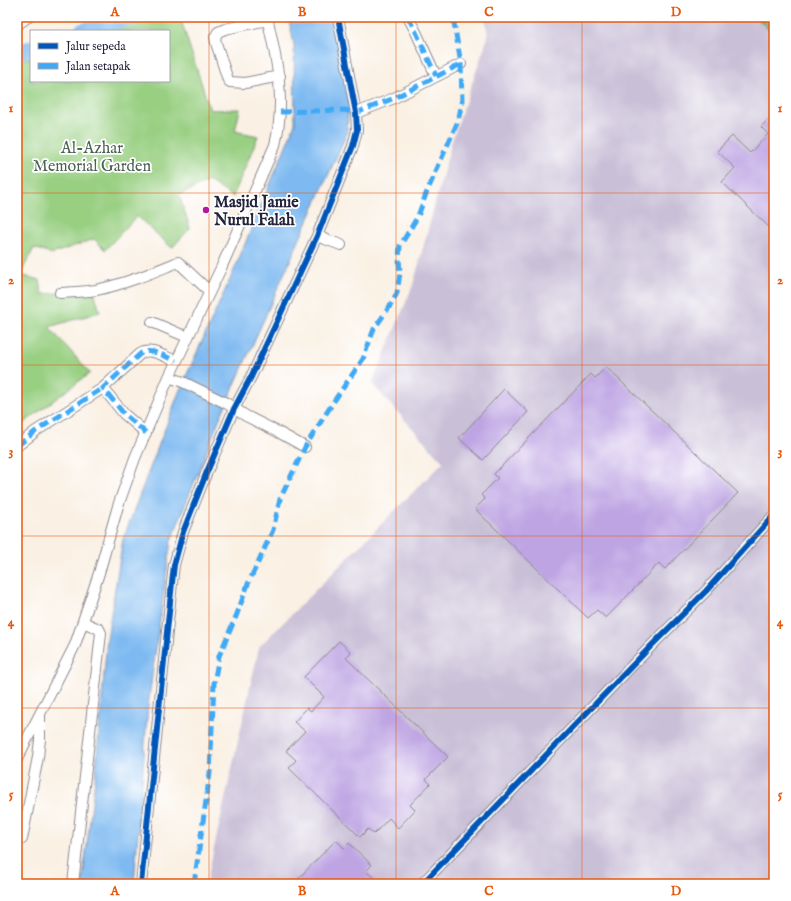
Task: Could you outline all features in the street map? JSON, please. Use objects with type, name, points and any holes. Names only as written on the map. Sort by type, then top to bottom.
[{"type":"street","points":[[141,884],[162,668],[174,565],[183,532],[206,474],[230,406],[251,377],[317,236],[353,146],[357,130],[356,112],[338,17]]},
{"type":"street","points":[[408,17],[436,76]]},
{"type":"street","points":[[17,759],[75,645],[118,506],[146,433],[176,361],[222,266],[275,145],[279,130],[280,76],[267,18],[218,32],[215,37],[216,43],[228,80],[230,82],[245,83],[280,76]]},
{"type":"street","points":[[356,112],[392,99],[461,64]]},
{"type":"street","points":[[317,236],[341,244]]},
{"type":"street","points":[[60,293],[95,290],[113,286],[178,262],[209,291]]},
{"type":"street","points":[[152,322],[187,337]]},
{"type":"street","points":[[17,446],[36,430],[103,388],[145,351],[151,351],[176,361]]},
{"type":"street","points":[[169,377],[183,382],[230,406],[305,447]]},
{"type":"street","points":[[103,388],[124,414],[146,433]]},
{"type":"street","points":[[422,884],[706,591],[774,515]]},
{"type":"street","points":[[73,884],[101,633],[99,629],[83,622]]},
{"type":"street","points":[[22,839],[38,757],[40,716]]},
{"type":"shaded area","points":[[485,17],[774,17],[774,884],[206,884],[259,647],[443,462],[372,384],[413,285],[451,144],[488,37]]},
{"type":"green space","name":"Al-Azhar Memorial Garden","points":[[144,17],[180,17],[210,110],[240,109],[235,131],[258,136],[233,197],[209,181],[179,195],[190,228],[172,248],[137,216],[105,250],[94,239],[52,254],[34,248],[20,275],[40,280],[42,294],[94,291],[100,312],[49,327],[90,373],[17,428],[17,63],[30,57],[30,82],[170,82],[170,30],[103,30]]},
{"type":"green space","points":[[756,17],[774,17],[774,35]]},
{"type":"water","points":[[288,17],[334,17],[349,93],[347,133],[219,420],[171,541],[148,705],[134,884],[82,884],[95,779],[107,639],[123,539],[179,392],[232,275],[295,124],[294,44]]},
{"type":"building","points":[[774,113],[774,232],[722,182],[735,168],[717,151],[732,136],[750,153],[768,134],[761,127]]},
{"type":"building","points":[[606,367],[738,493],[665,569],[659,563],[606,618],[597,610],[588,618],[475,509],[485,499],[481,495],[498,478],[494,474],[591,374],[595,378]]},
{"type":"building","points":[[504,389],[528,412],[483,460],[459,438]]},
{"type":"building","points":[[339,641],[351,652],[346,658],[448,757],[426,779],[430,784],[410,805],[415,810],[398,828],[389,818],[374,834],[368,829],[360,837],[289,768],[296,760],[286,751],[305,731],[294,722],[307,708],[311,711],[324,697],[304,677]]},
{"type":"building","points":[[336,840],[344,848],[349,843],[372,865],[366,871],[375,879],[371,884],[293,884]]},
{"type":"waterway","points":[[85,30],[108,22],[137,17]]},
{"type":"waterway","points":[[17,53],[30,48]]},
{"type":"marked path","points":[[408,17],[436,76]]},
{"type":"marked path","points":[[194,884],[210,773],[214,683],[219,656],[248,584],[273,530],[280,499],[305,447],[363,359],[374,329],[397,293],[400,273],[400,246],[418,216],[458,121],[462,103],[461,64],[453,17]]},
{"type":"marked path","points":[[280,112],[345,110],[356,113],[392,99],[461,64]]},
{"type":"marked path","points":[[146,433],[124,414],[103,388],[144,352],[158,353],[176,361]]},
{"type":"marked path","points":[[17,446],[36,431],[103,388]]},
{"type":"cycle path","points":[[141,884],[174,565],[183,532],[234,409],[251,377],[317,236],[353,146],[357,130],[356,113],[338,17]]},
{"type":"cycle path","points":[[422,884],[706,591],[774,515]]},
{"type":"place","name":"Masjid Jamie Nurul Falah","points":[[206,210]]}]
